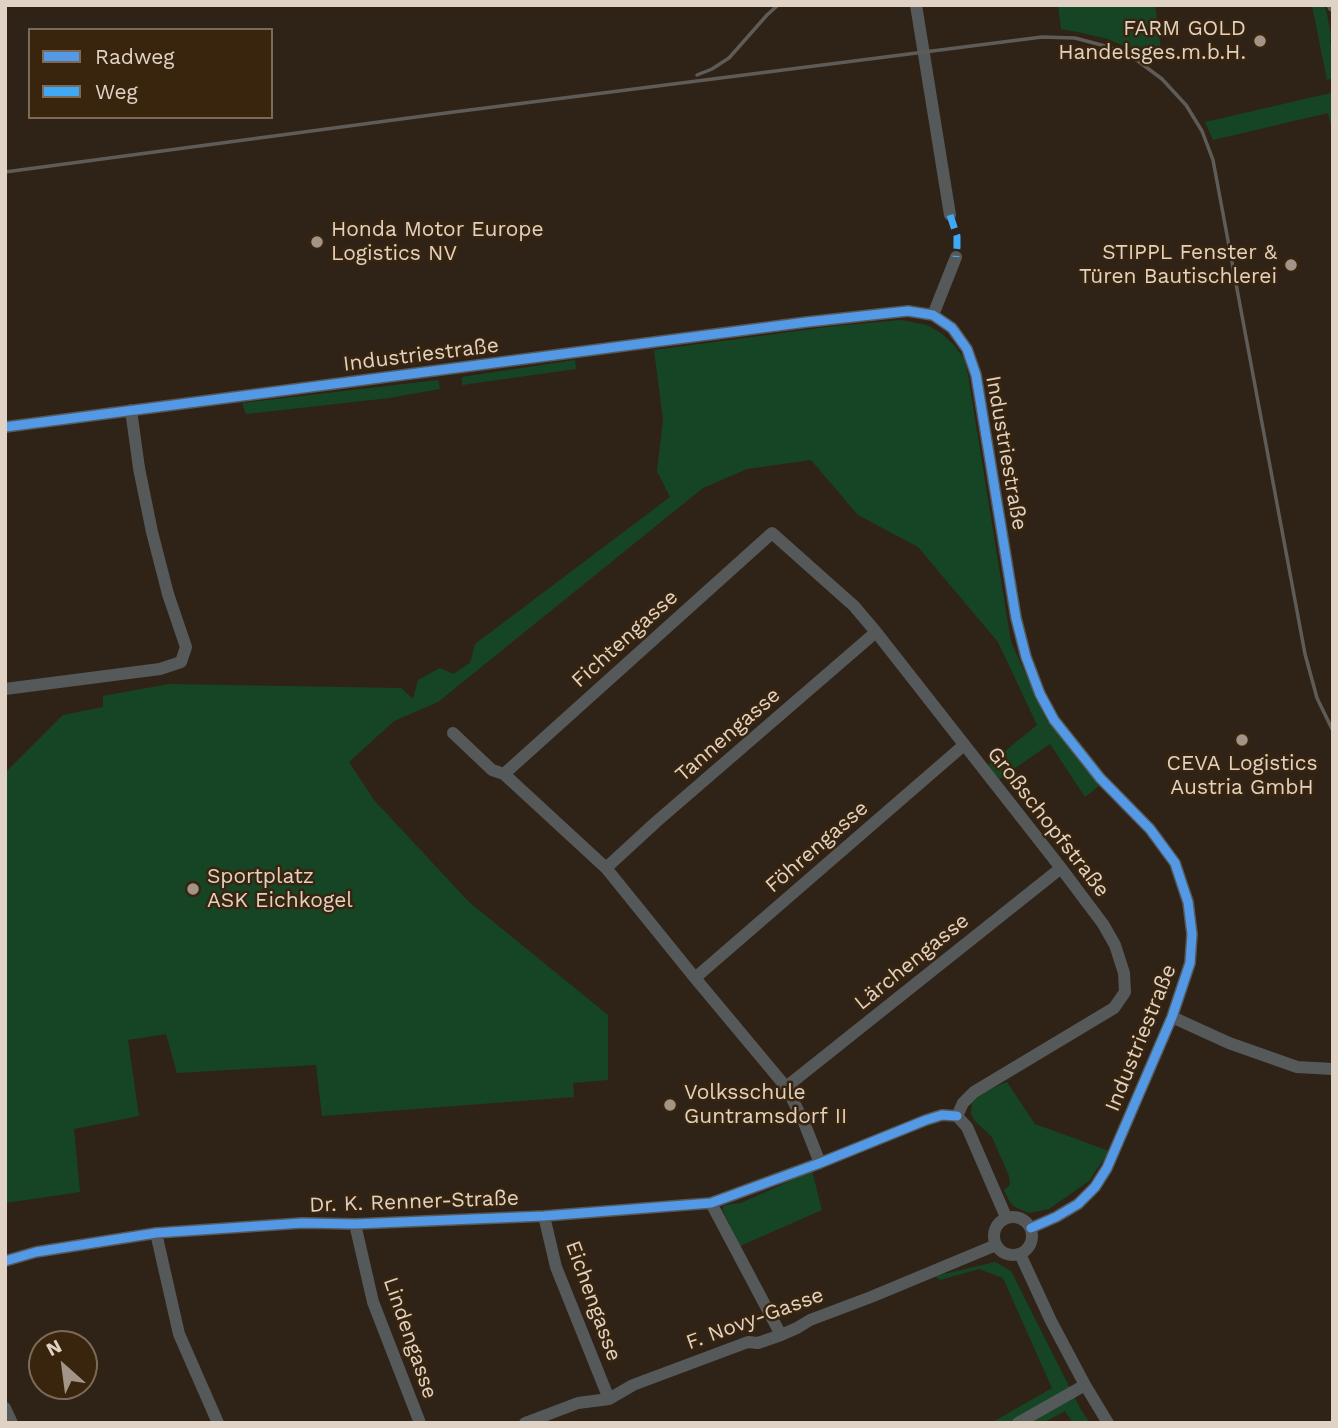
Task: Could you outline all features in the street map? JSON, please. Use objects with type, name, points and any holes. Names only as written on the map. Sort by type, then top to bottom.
[{"type":"street","points":[[916,5],[950,215]]},
{"type":"street","points":[[933,315],[956,257]]},
{"type":"street","name":"Industriestraße","points":[[5,427],[807,321],[908,311],[933,315],[952,328],[967,349],[976,375],[1016,618],[1026,657],[1040,694],[1055,720],[1088,764],[1150,829],[1175,863],[1188,902],[1192,934],[1190,963],[1172,1017],[1107,1168],[1096,1187],[1078,1203],[1031,1228]]},
{"type":"street","points":[[5,689],[160,670],[181,662],[186,647],[168,594],[152,532],[131,410]]},
{"type":"street","name":"Großschopfstraße","points":[[772,533],[854,606],[876,632],[1103,925],[1115,945],[1124,973],[1125,992],[1114,1008],[974,1093],[963,1103],[957,1116]]},
{"type":"street","name":"Fichtengasse","points":[[504,774],[772,533]]},
{"type":"street","name":"Tannengasse","points":[[606,868],[876,632]]},
{"type":"street","points":[[453,733],[492,770],[504,774],[606,868],[786,1087],[820,1163]]},
{"type":"street","name":"Föhrengasse","points":[[695,978],[964,745]]},
{"type":"street","name":"Lärchengasse","points":[[786,1087],[1061,868]]},
{"type":"street","points":[[1172,1017],[1229,1043],[1297,1067],[1333,1069]]},
{"type":"street","name":"Dr. K. Renner-Straße","points":[[5,1261],[36,1252],[156,1233],[302,1223],[355,1224],[544,1216],[711,1203],[926,1120],[942,1115],[957,1116]]},
{"type":"street","points":[[957,1116],[967,1127],[1006,1217]]},
{"type":"street","points":[[711,1203],[781,1335]]},
{"type":"street","name":"Eichengasse","points":[[544,1216],[556,1267],[609,1399]]},
{"type":"street","points":[[1006,1217],[1021,1218],[1031,1228],[1031,1244],[1020,1254],[1007,1254],[996,1245],[995,1228],[1006,1217]]},
{"type":"street","name":"Lindengasse","points":[[355,1224],[373,1302],[420,1423]]},
{"type":"street","points":[[156,1233],[179,1334],[218,1423]]},
{"type":"street","name":"F. Novy-Gasse","points":[[525,1423],[578,1403],[609,1399],[633,1385],[659,1375],[748,1342],[781,1335],[810,1320],[996,1245]]},
{"type":"street","points":[[1020,1254],[1051,1321],[1108,1423]]},
{"type":"street","points":[[1018,1423],[1085,1385]]},
{"type":"street","points":[[5,1408],[12,1423]]},
{"type":"green space","points":[[1058,5],[1155,5],[1162,57],[1135,51],[1108,39],[1061,29]]},
{"type":"green space","points":[[1312,5],[1325,5],[1332,39],[1333,78],[1327,80]]},
{"type":"green space","points":[[1331,93],[1333,132],[1328,113],[1213,140],[1205,122]]},
{"type":"green space","points":[[901,320],[927,325],[941,333],[964,358],[1011,642],[1047,721],[1099,786],[1085,797],[1050,744],[998,780],[987,766],[1037,725],[998,642],[918,547],[858,515],[811,460],[747,469],[703,488],[438,702],[394,721],[349,762],[374,800],[469,902],[608,1015],[608,1080],[573,1083],[574,1097],[322,1116],[316,1065],[177,1073],[166,1034],[128,1040],[139,1116],[74,1129],[80,1192],[5,1203],[5,773],[63,715],[103,707],[103,696],[169,684],[401,688],[413,699],[418,680],[440,668],[453,674],[470,663],[475,644],[670,497],[657,471],[663,420],[654,350]]},
{"type":"green space","points":[[575,360],[576,369],[462,385],[462,377]]},
{"type":"green space","points":[[438,380],[440,389],[389,398],[246,414],[242,403]]},
{"type":"green space","points":[[1007,1082],[1035,1124],[1109,1151],[1089,1181],[1049,1209],[1029,1213],[1010,1202],[1004,1190],[1010,1185],[1009,1176],[992,1137],[971,1114],[972,1101],[976,1095]]},
{"type":"green space","points":[[812,1171],[822,1210],[740,1246],[723,1206],[741,1203]]},
{"type":"green space","points":[[995,1262],[1011,1271],[1090,1423],[1073,1423],[1065,1411],[1043,1423],[991,1423],[1052,1388],[1003,1278],[979,1269],[940,1280],[935,1276]]},
{"type":"railway","points":[[697,75],[729,58],[778,5]]},
{"type":"railway","points":[[5,172],[1042,37],[1075,38],[1109,47],[1138,61],[1162,79],[1186,105],[1202,131],[1213,160],[1305,654],[1317,698],[1333,731]]},
{"type":"marked path","points":[[950,215],[957,236],[956,257]]},
{"type":"cycle path","points":[[5,427],[908,311],[933,315],[952,328],[967,349],[976,375],[1016,618],[1026,657],[1040,694],[1054,720],[1100,778],[1150,829],[1175,863],[1188,902],[1192,934],[1190,963],[1172,1017],[1107,1168],[1095,1187],[1078,1204],[1031,1228]]},
{"type":"cycle path","points":[[5,1261],[36,1252],[156,1233],[302,1223],[355,1224],[544,1216],[711,1203],[926,1120],[942,1115],[957,1116]]},
{"type":"place","name":"FARM GOLD Handelsges.m.b.H.","points":[[1260,41]]},
{"type":"place","name":"Honda Motor Europe Logistics NV","points":[[317,242]]},
{"type":"place","name":"STIPPL Fenster & Türen Bautischlerei","points":[[1291,265]]},
{"type":"place","name":"CEVA Logistics Austria GmbH","points":[[1242,740]]},
{"type":"place","name":"Sportplatz ASK Eichkogel","points":[[193,889]]},
{"type":"place","name":"Volksschule Guntramsdorf II","points":[[670,1105]]}]
